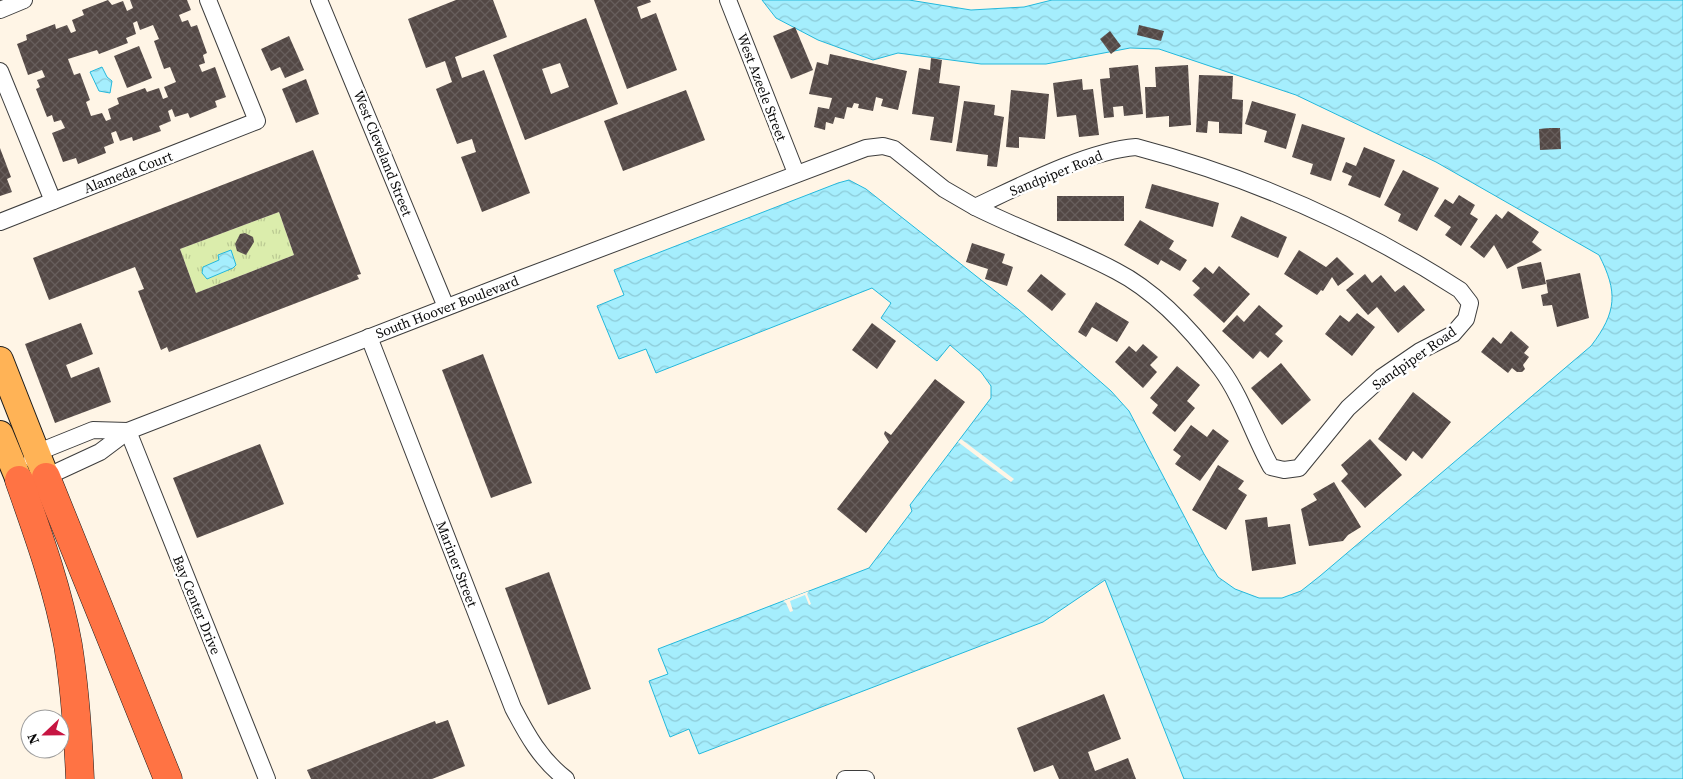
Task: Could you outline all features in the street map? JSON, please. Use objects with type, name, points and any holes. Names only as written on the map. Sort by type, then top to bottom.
[{"type":"highway","points":[[41,465],[168,779]]},
{"type":"highway","points":[[19,480],[51,576],[68,645],[76,708],[80,779]]},
{"type":"main road","points":[[0,360],[41,465]]},
{"type":"main road","points":[[0,434],[19,480]]},
{"type":"street","points":[[0,10],[24,0]]},
{"type":"street","name":"Alameda Court","points":[[0,222],[257,122],[208,0]]},
{"type":"street","name":"West Cleveland Street","points":[[319,0],[446,307]]},
{"type":"street","name":"West Azeele Street","points":[[728,0],[796,173]]},
{"type":"street","points":[[0,70],[54,201]]},
{"type":"street","name":"South Hoover Boulevard","points":[[19,480],[41,465],[100,452],[128,431],[446,307],[796,173],[866,148],[883,146]]},
{"type":"street","name":"Sandpiper Road","points":[[883,146],[894,149],[944,188],[974,207],[1020,230],[1118,272],[1154,297],[1190,332],[1222,370],[1244,408],[1271,467],[1284,470],[1299,468],[1348,408],[1382,377],[1420,351],[1453,334],[1466,320],[1470,302],[1460,290],[1370,238],[1284,198],[1186,160],[1136,147],[1107,152],[1020,186],[974,207]]},
{"type":"street","name":"Mariner Street","points":[[369,337],[513,708],[529,739],[550,767],[566,779]]},
{"type":"street","points":[[19,480],[93,430],[128,431]]},
{"type":"street","name":"Bay Center Drive","points":[[128,431],[267,779]]},
{"type":"street","points":[[845,779],[866,779]]},
{"type":"green space","points":[[279,212],[294,255],[196,293],[180,249]]},
{"type":"water","points":[[762,0],[909,0],[971,10],[1024,7],[1052,0],[1683,0],[1683,779],[1184,779],[1105,580],[1043,622],[699,754],[689,729],[670,737],[649,681],[668,674],[658,649],[869,568],[912,511],[910,505],[991,398],[991,386],[981,372],[950,345],[937,361],[881,318],[891,303],[872,288],[656,373],[646,349],[619,359],[597,306],[624,295],[614,270],[849,180],[866,189],[1019,310],[1111,391],[1129,411],[1218,577],[1235,589],[1259,598],[1282,598],[1301,591],[1320,576],[1591,346],[1606,323],[1612,302],[1609,280],[1599,255],[1436,162],[1296,95],[1159,49],[1130,48],[1046,64],[981,64],[898,53],[873,60],[818,40],[776,18]]},
{"type":"water","points":[[102,67],[107,77],[112,81],[110,93],[99,91],[90,72]]},
{"type":"water","points":[[231,250],[236,265],[207,279],[202,273],[203,267],[219,260],[218,255]]},
{"type":"pier","points":[[961,439],[1014,479],[1011,482],[958,442]]},
{"type":"pier","points":[[809,591],[807,594],[811,604],[809,605],[805,595],[790,601],[793,611],[790,612],[783,601]]},
{"type":"building","points":[[108,0],[112,5],[123,1],[127,11],[133,8],[130,0],[187,0],[191,10],[179,15],[182,22],[188,20],[191,27],[197,25],[207,53],[203,55],[205,63],[199,65],[202,72],[215,67],[226,97],[215,101],[217,107],[190,118],[188,113],[175,117],[172,109],[168,111],[171,121],[159,126],[161,131],[133,141],[132,137],[120,141],[116,131],[111,133],[114,143],[104,147],[106,153],[78,164],[76,158],[63,162],[52,133],[65,128],[61,120],[54,122],[52,115],[47,117],[36,89],[40,87],[37,80],[45,77],[42,70],[28,75],[17,44],[27,40],[26,35],[55,24],[56,29],[67,25],[71,33],[76,31],[72,20],[84,15],[82,10]],"holes":[[[137,21],[140,30],[153,25],[159,39],[154,41],[164,69],[170,67],[176,82],[164,87],[168,97],[163,99],[159,88],[147,92],[145,88],[117,98],[119,104],[108,109],[111,119],[106,121],[102,113],[91,116],[86,102],[90,100],[80,73],[74,75],[68,59],[97,50],[99,54],[128,43],[126,38],[136,34],[133,23]]]},
{"type":"building","points":[[456,0],[493,0],[507,37],[455,57],[462,78],[484,70],[530,193],[482,212],[461,157],[476,152],[472,139],[457,144],[436,89],[452,82],[445,61],[426,68],[408,19]]},
{"type":"building","points":[[594,0],[650,0],[651,2],[637,7],[641,19],[656,13],[677,70],[627,89]]},
{"type":"building","points":[[586,18],[618,104],[525,140],[493,55]],"holes":[[[560,63],[569,87],[551,94],[542,69]]]},
{"type":"building","points":[[1139,25],[1164,31],[1161,41],[1137,35]]},
{"type":"building","points":[[795,27],[813,70],[791,79],[773,36]]},
{"type":"building","points":[[1110,31],[1121,46],[1111,54],[1100,39]]},
{"type":"building","points":[[289,36],[304,70],[285,78],[280,67],[271,71],[261,49]]},
{"type":"building","points":[[139,46],[152,78],[127,88],[114,56]]},
{"type":"building","points":[[830,54],[907,71],[898,110],[881,106],[883,99],[876,97],[873,111],[858,108],[859,104],[854,103],[852,108],[847,107],[844,119],[835,117],[833,124],[826,122],[825,130],[814,127],[818,107],[829,109],[832,98],[809,94],[817,62],[828,65]]},
{"type":"building","points":[[931,58],[942,60],[939,83],[960,86],[952,143],[930,140],[934,117],[912,114],[919,68],[930,70]]},
{"type":"building","points":[[1138,65],[1143,114],[1124,116],[1123,106],[1113,107],[1114,117],[1104,118],[1100,79],[1110,78],[1109,68]]},
{"type":"building","points":[[1188,65],[1191,125],[1169,127],[1169,116],[1146,118],[1145,87],[1156,87],[1155,67]]},
{"type":"building","points":[[1199,75],[1233,76],[1232,99],[1243,100],[1242,134],[1219,133],[1219,122],[1208,121],[1207,133],[1196,132]]},
{"type":"building","points":[[306,79],[319,114],[296,123],[282,89]]},
{"type":"building","points":[[1082,79],[1083,90],[1093,89],[1099,135],[1079,137],[1076,115],[1057,117],[1053,83]]},
{"type":"building","points":[[686,90],[705,140],[623,171],[604,121]]},
{"type":"building","points":[[1011,90],[1049,94],[1045,139],[1019,137],[1019,148],[1006,147]]},
{"type":"building","points":[[964,101],[995,105],[994,115],[1004,117],[997,167],[987,166],[988,155],[956,151]]},
{"type":"building","points":[[1252,101],[1296,114],[1286,149],[1264,142],[1267,131],[1245,124]]},
{"type":"building","points":[[1302,124],[1345,138],[1331,181],[1310,174],[1313,164],[1292,157]]},
{"type":"building","points":[[1560,128],[1561,149],[1540,150],[1539,129]]},
{"type":"building","points":[[1364,147],[1395,160],[1380,198],[1348,185],[1352,176],[1342,172],[1346,162],[1356,166]]},
{"type":"building","points":[[0,148],[11,177],[7,179],[12,192],[0,196]]},
{"type":"building","points":[[313,150],[361,274],[357,275],[359,279],[169,352],[167,347],[161,350],[138,291],[144,289],[135,267],[49,300],[33,258]],"holes":[[[279,212],[294,255],[196,293],[180,249]]]},
{"type":"building","points":[[1403,170],[1439,188],[1417,231],[1398,221],[1401,214],[1384,205]]},
{"type":"building","points":[[1152,184],[1219,203],[1213,227],[1145,208]]},
{"type":"building","points":[[1459,195],[1475,205],[1470,214],[1478,219],[1461,246],[1445,235],[1451,227],[1434,216],[1445,199],[1453,204]]},
{"type":"building","points":[[1057,196],[1124,196],[1124,221],[1057,221]]},
{"type":"building","points":[[1508,211],[1539,232],[1532,242],[1542,250],[1507,269],[1494,245],[1484,258],[1470,247],[1496,214],[1502,219]]},
{"type":"building","points":[[1241,216],[1287,237],[1278,258],[1231,237]]},
{"type":"building","points":[[1140,220],[1174,241],[1169,249],[1187,260],[1180,271],[1161,260],[1158,265],[1124,245]]},
{"type":"building","points":[[245,233],[253,237],[254,242],[246,255],[237,251],[235,244],[240,234]]},
{"type":"building","points":[[972,243],[1005,254],[1002,263],[1013,267],[1007,286],[985,279],[988,269],[966,262]]},
{"type":"building","points":[[1299,250],[1326,267],[1337,257],[1354,274],[1338,286],[1332,277],[1323,291],[1321,290],[1317,295],[1284,274]]},
{"type":"building","points":[[1541,262],[1546,284],[1522,289],[1517,267]]},
{"type":"building","points":[[1219,266],[1250,294],[1224,323],[1193,295],[1200,288],[1192,281],[1205,267],[1213,274]]},
{"type":"building","points":[[1580,273],[1589,318],[1557,327],[1552,305],[1543,306],[1541,295],[1548,293],[1546,280]]},
{"type":"building","points":[[1041,274],[1066,294],[1052,311],[1027,291]]},
{"type":"building","points":[[1365,274],[1372,283],[1381,275],[1395,292],[1404,285],[1425,310],[1398,333],[1377,307],[1368,315],[1346,290]]},
{"type":"building","points":[[1096,302],[1129,322],[1117,342],[1092,327],[1086,337],[1078,332]]},
{"type":"building","points":[[1259,305],[1283,326],[1275,334],[1283,341],[1268,358],[1260,351],[1253,359],[1222,331],[1237,315],[1244,322]]},
{"type":"building","points":[[1357,313],[1375,327],[1352,356],[1325,334],[1340,315],[1349,322]]},
{"type":"building","points":[[81,323],[93,354],[66,365],[71,378],[99,367],[111,402],[55,423],[25,344]]},
{"type":"building","points":[[872,323],[896,341],[877,369],[852,350]]},
{"type":"building","points":[[1511,331],[1529,347],[1524,353],[1529,357],[1523,365],[1525,369],[1522,372],[1517,372],[1512,368],[1508,373],[1481,352],[1493,337],[1501,344]]},
{"type":"building","points":[[1143,344],[1158,357],[1150,365],[1157,372],[1143,388],[1115,362],[1129,346],[1136,352]]},
{"type":"building","points":[[483,354],[532,483],[491,498],[442,370]]},
{"type":"building","points":[[1281,363],[1311,400],[1282,425],[1251,388]]},
{"type":"building","points":[[1177,366],[1200,385],[1187,401],[1195,408],[1175,432],[1152,413],[1158,405],[1150,398]]},
{"type":"building","points":[[935,379],[965,402],[866,533],[837,509],[889,442],[884,434],[885,431],[891,435]]},
{"type":"building","points":[[1413,392],[1451,422],[1422,459],[1413,451],[1406,461],[1378,439]]},
{"type":"building","points":[[1191,425],[1207,437],[1213,429],[1229,441],[1200,481],[1175,464],[1181,456],[1173,450]]},
{"type":"building","points":[[1370,439],[1402,475],[1365,508],[1341,481],[1348,474],[1341,465]]},
{"type":"building","points":[[260,444],[284,504],[197,538],[173,478]]},
{"type":"building","points":[[1218,465],[1244,481],[1238,489],[1247,495],[1226,530],[1192,510]]},
{"type":"building","points":[[1334,482],[1361,527],[1348,535],[1343,541],[1309,546],[1301,509],[1317,500],[1313,494]]},
{"type":"building","points":[[1267,517],[1268,527],[1290,524],[1296,564],[1252,571],[1245,520]]},
{"type":"building","points":[[549,572],[591,689],[548,705],[505,588]]},
{"type":"building","points":[[1104,694],[1121,739],[1088,752],[1095,771],[1128,758],[1136,779],[1059,779],[1053,765],[1034,772],[1017,728]]},
{"type":"building","points":[[448,720],[465,766],[432,779],[311,779],[307,770],[435,721],[436,724]]}]
